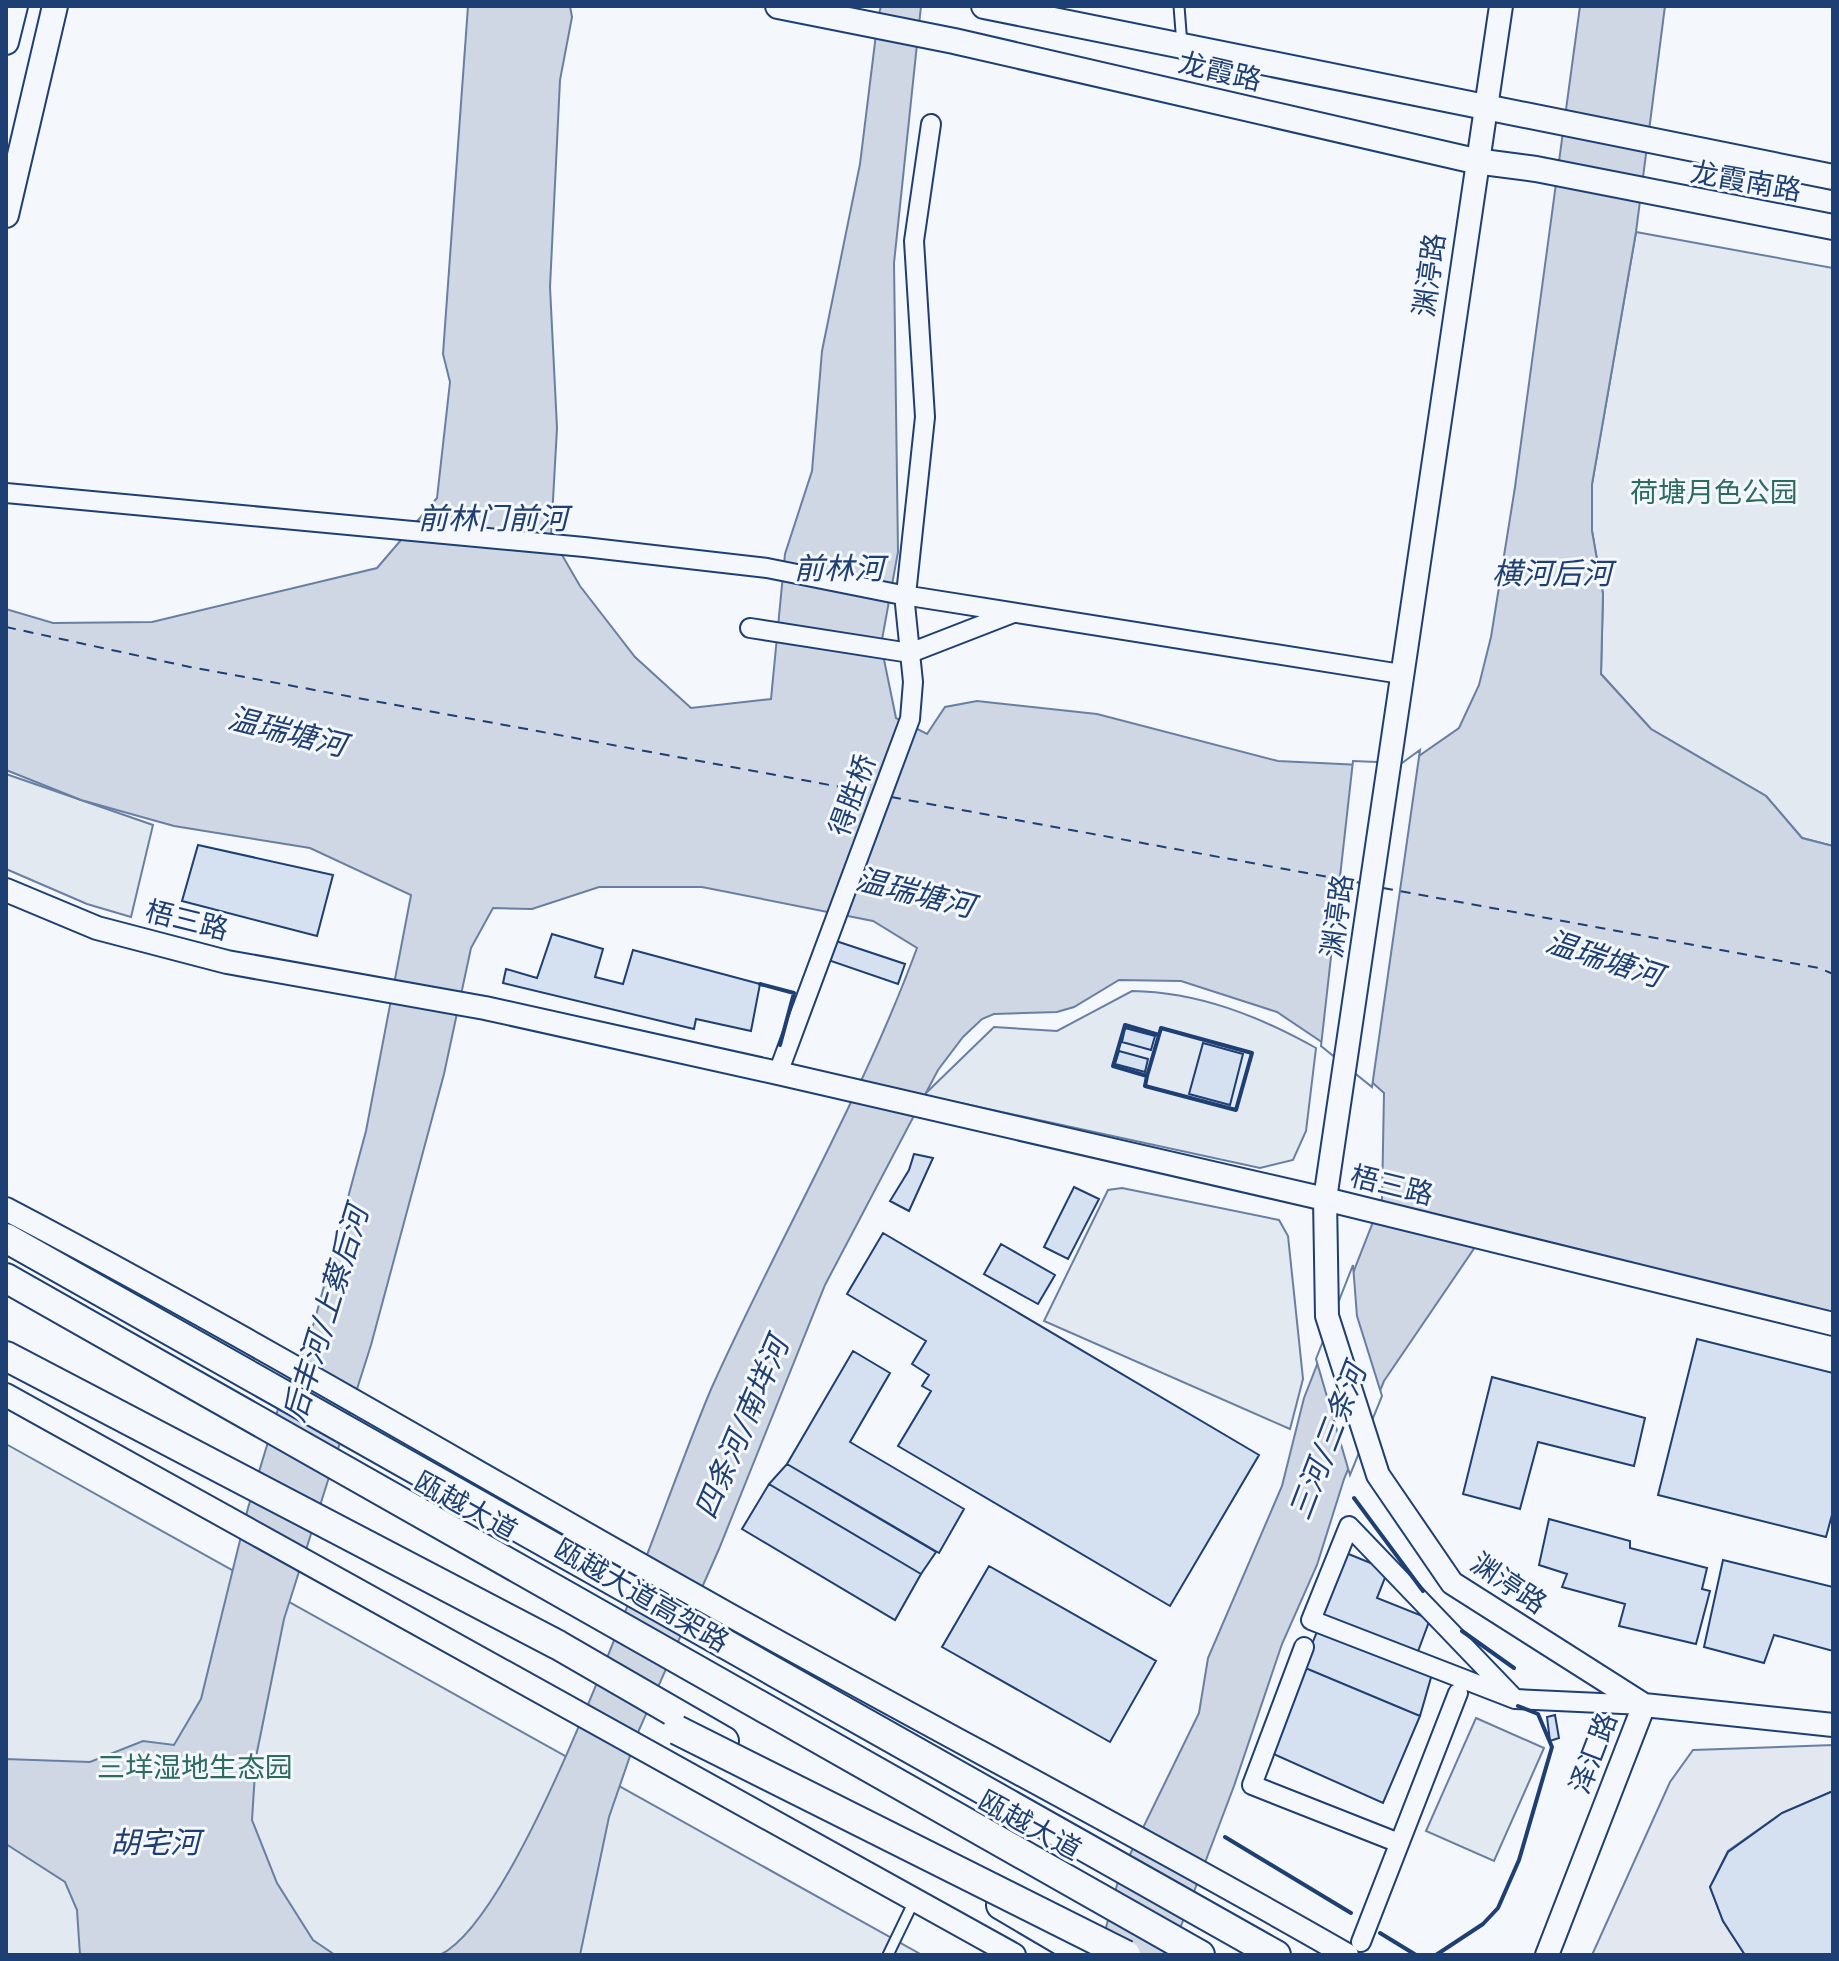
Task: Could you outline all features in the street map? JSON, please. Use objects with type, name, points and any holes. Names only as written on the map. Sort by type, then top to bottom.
[{"type":"highway","name":"瓯越大道高架路","points":[[6,1238],[1276,1955]]},
{"type":"highway","name":"瓯越大道","points":[[6,1247],[186,1352],[266,1394],[1259,1955]]},
{"type":"highway","name":"瓯越大道高架路","points":[[6,1278],[1200,1955]]},
{"type":"highway","points":[[6,1356],[228,1493]]},
{"type":"highway","points":[[6,1372],[228,1493],[334,1538],[1126,1955]]},
{"type":"highway","points":[[554,1654],[678,1713],[1078,1951]]},
{"type":"main road","points":[[6,42],[15,6]]},
{"type":"main road","points":[[6,215],[55,6]]},
{"type":"main road","name":"龙霞路","points":[[778,6],[954,41],[1475,161],[1536,169],[1648,193]]},
{"type":"main road","name":"龙霞路","points":[[984,6],[1485,105],[1659,143]]},
{"type":"main road","name":"龙霞南路","points":[[1659,143],[1833,177]]},
{"type":"main road","name":"龙霞南路","points":[[1648,193],[1833,227]]},
{"type":"street","name":"渊渟路","points":[[1501,6],[1475,161],[1325,1199],[1327,1316],[1378,1475],[1452,1583],[1644,1705]]},
{"type":"street","points":[[910,653],[902,594],[925,417],[914,241],[931,124]]},
{"type":"street","points":[[6,493],[584,547],[767,568],[902,594],[1401,674]]},
{"type":"street","points":[[750,628],[910,653],[1015,612]]},
{"type":"street","name":"得胜桥","points":[[778,1073],[910,719],[910,653]]},
{"type":"street","name":"梧三路","points":[[6,890],[97,928],[227,962],[485,1008],[778,1073],[934,1112],[1325,1199],[1833,1324]]},
{"type":"street","points":[[6,1209],[274,1354],[725,1612],[1118,1829],[1354,1948],[1458,1693]]},
{"type":"street","points":[[6,1395],[228,1493],[325,1571],[1014,1955]]},
{"type":"street","points":[[1515,1699],[1349,1526],[1311,1620],[1515,1699],[1644,1705]]},
{"type":"street","points":[[1304,1647],[1252,1785],[1399,1843]]},
{"type":"street","name":"泽汇路","points":[[1547,1955],[1644,1705],[1833,1725]]},
{"type":"lane","points":[[1179,6],[1182,45]]},
{"type":"lane","points":[[888,1955],[915,1899]]},
{"type":"green space","name":"荷塘月色公园","points":[[1636,232],[1833,268],[1833,846],[1802,838],[1766,796],[1651,729],[1601,674],[1603,594],[1592,531],[1592,484]]},
{"type":"green space","points":[[6,774],[153,825],[131,917],[87,904],[6,869]]},
{"type":"green space","points":[[1132,991],[1181,996],[1227,1008],[1316,1048],[1306,1131],[1293,1160],[1260,1168],[924,1095],[994,1027],[1057,1031]]},
{"type":"green space","points":[[1122,1188],[1279,1220],[1288,1236],[1303,1379],[1290,1429],[1044,1321],[1108,1190]]},
{"type":"green space","name":"三垟湿地生态园","points":[[6,1444],[922,1955],[6,1955]]},
{"type":"green space","points":[[1476,1718],[1544,1748],[1494,1861],[1426,1831]]},
{"type":"shaded area","points":[[1833,1745],[1833,1791],[1782,1813],[1728,1851],[1710,1887],[1723,1921],[1745,1955],[1592,1955],[1670,1782],[1693,1750]]},
{"type":"water","points":[[468,6],[570,6],[572,17],[560,80],[550,287],[557,428],[551,536],[580,586],[635,657],[691,708],[771,699],[785,554],[812,471],[822,351],[860,164],[878,18],[881,6],[921,6],[894,263],[898,552],[881,645],[896,718],[927,734],[945,707],[977,701],[1097,714],[1278,761],[1403,767],[1459,728],[1479,685],[1491,637],[1515,487],[1580,6],[1665,6],[1636,232],[1592,484],[1592,531],[1603,594],[1601,674],[1651,729],[1766,796],[1802,838],[1833,846],[1833,1314],[1484,1234],[1384,1381],[1344,1479],[1317,1565],[1282,1644],[1234,1786],[1170,1955],[1099,1955],[1119,1877],[1199,1713],[1208,1658],[1282,1486],[1304,1398],[1382,1199],[1384,1093],[1344,1057],[1277,1012],[1181,981],[1119,980],[1074,1007],[1057,1012],[994,1014],[982,1019],[963,1037],[938,1070],[825,1285],[719,1549],[639,1730],[609,1817],[580,1955],[440,1955],[476,1922],[514,1863],[553,1785],[629,1603],[712,1387],[871,1060],[917,948],[873,921],[702,887],[599,887],[532,909],[493,908],[471,948],[444,1074],[371,1345],[284,1619],[256,1757],[252,1820],[277,1883],[313,1940],[335,1955],[80,1955],[77,1910],[65,1882],[6,1844],[6,1759],[90,1762],[143,1741],[174,1745],[201,1699],[248,1508],[278,1409],[314,1323],[366,1131],[411,895],[310,848],[174,826],[81,800],[6,770],[6,609],[53,623],[152,622],[377,568],[437,498],[450,382],[443,354]]},
{"type":"pier","points":[[1420,750],[1372,1087],[1321,1046],[1353,761],[1402,763]]},
{"type":"pier","points":[[1353,1265],[1357,1316],[1382,1396],[1350,1475],[1316,1359]]},
{"type":"building","points":[[198,845],[333,875],[317,936],[182,901]]},
{"type":"building","points":[[552,934],[603,949],[595,977],[623,984],[633,950],[760,984],[751,1031],[696,1019],[694,1029],[503,983],[506,969],[537,978]]},
{"type":"building","points":[[836,941],[905,964],[898,984],[828,960]]},
{"type":"building","points":[[1125,1028],[1155,1036],[1151,1050],[1122,1042]]},
{"type":"building","points":[[1203,1043],[1243,1054],[1230,1105],[1189,1094]]},
{"type":"building","points":[[1119,1051],[1148,1059],[1145,1072],[1115,1064]]},
{"type":"building","points":[[914,1154],[933,1158],[909,1211],[890,1201],[909,1170]]},
{"type":"building","points":[[1074,1187],[1099,1199],[1068,1259],[1044,1247]]},
{"type":"building","points":[[883,1233],[1259,1455],[1170,1606],[898,1446],[931,1391],[922,1386],[929,1375],[912,1364],[926,1341],[847,1294]]},
{"type":"building","points":[[1001,1244],[1055,1275],[1038,1304],[984,1274]]},
{"type":"building","points":[[1697,1339],[1833,1373],[1833,1511],[1826,1537],[1658,1495]]},
{"type":"building","points":[[853,1351],[890,1373],[850,1442],[964,1509],[939,1553],[787,1464]]},
{"type":"building","points":[[1492,1377],[1645,1418],[1634,1466],[1538,1442],[1520,1509],[1463,1494]]},
{"type":"building","points":[[787,1464],[936,1552],[921,1574],[769,1484]]},
{"type":"building","points":[[769,1484],[921,1574],[895,1620],[742,1529]]},
{"type":"building","points":[[1549,1519],[1630,1541],[1630,1548],[1707,1568],[1702,1589],[1710,1591],[1696,1644],[1619,1626],[1625,1604],[1562,1587],[1567,1574],[1539,1565]]},
{"type":"building","points":[[1346,1553],[1388,1570],[1377,1598],[1430,1619],[1417,1654],[1321,1616]]},
{"type":"building","points":[[1723,1560],[1833,1587],[1833,1651],[1774,1635],[1764,1663],[1704,1647]]},
{"type":"building","points":[[989,1566],[1156,1661],[1110,1742],[942,1647]]},
{"type":"building","points":[[1318,1629],[1432,1674],[1420,1716],[1303,1667]]},
{"type":"building","points":[[1303,1667],[1420,1716],[1383,1803],[1269,1752]]},
{"type":"building","points":[[1555,1715],[1559,1738],[1550,1741],[1547,1717]]},
{"type":"building","points":[[1833,1791],[1833,1955],[1745,1955],[1723,1921],[1710,1887],[1728,1852],[1782,1813]]},
{"type":"ferry route","points":[[6,627],[190,667],[873,793]]},
{"type":"ferry route","points":[[891,797],[1361,883]]},
{"type":"ferry route","points":[[1383,888],[1819,968],[1833,974]]},
{"type":"wall","points":[[760,984],[794,993],[780,1045]]},
{"type":"wall","points":[[1125,1025],[1159,1035],[1161,1028],[1252,1053],[1236,1110],[1145,1086],[1147,1076],[1113,1066],[1125,1025]]},
{"type":"wall","points":[[1147,1076],[1159,1035]]},
{"type":"wall","points":[[1354,1498],[1423,1591]]},
{"type":"wall","points":[[1462,1631],[1514,1668]]},
{"type":"wall","points":[[1436,1955],[1483,1924],[1498,1908],[1519,1860],[1552,1747],[1538,1714],[1518,1706]]},
{"type":"wall","points":[[1225,1837],[1351,1913]]},
{"type":"wall","points":[[1380,1933],[1416,1955]]},
{"type":"water label","name":"前林门前河","points":[[493,519]]},
{"type":"water label","name":"前林河","points":[[839,569]]},
{"type":"water label","name":"横河后河","points":[[1552,574]]},
{"type":"water label","name":"温瑞塘河","points":[[287,732]]},
{"type":"water label","name":"温瑞塘河","points":[[915,893]]},
{"type":"water label","name":"温瑞塘河","points":[[1604,959]]},
{"type":"water label","name":"后丰河/上蔡后河","points":[[326,1314]]},
{"type":"water label","name":"四条河/南垟河","points":[[742,1428]]},
{"type":"water label","name":"三河/三条河","points":[[1328,1442]]},
{"type":"water label","name":"胡宅河","points":[[155,1843]]}]
